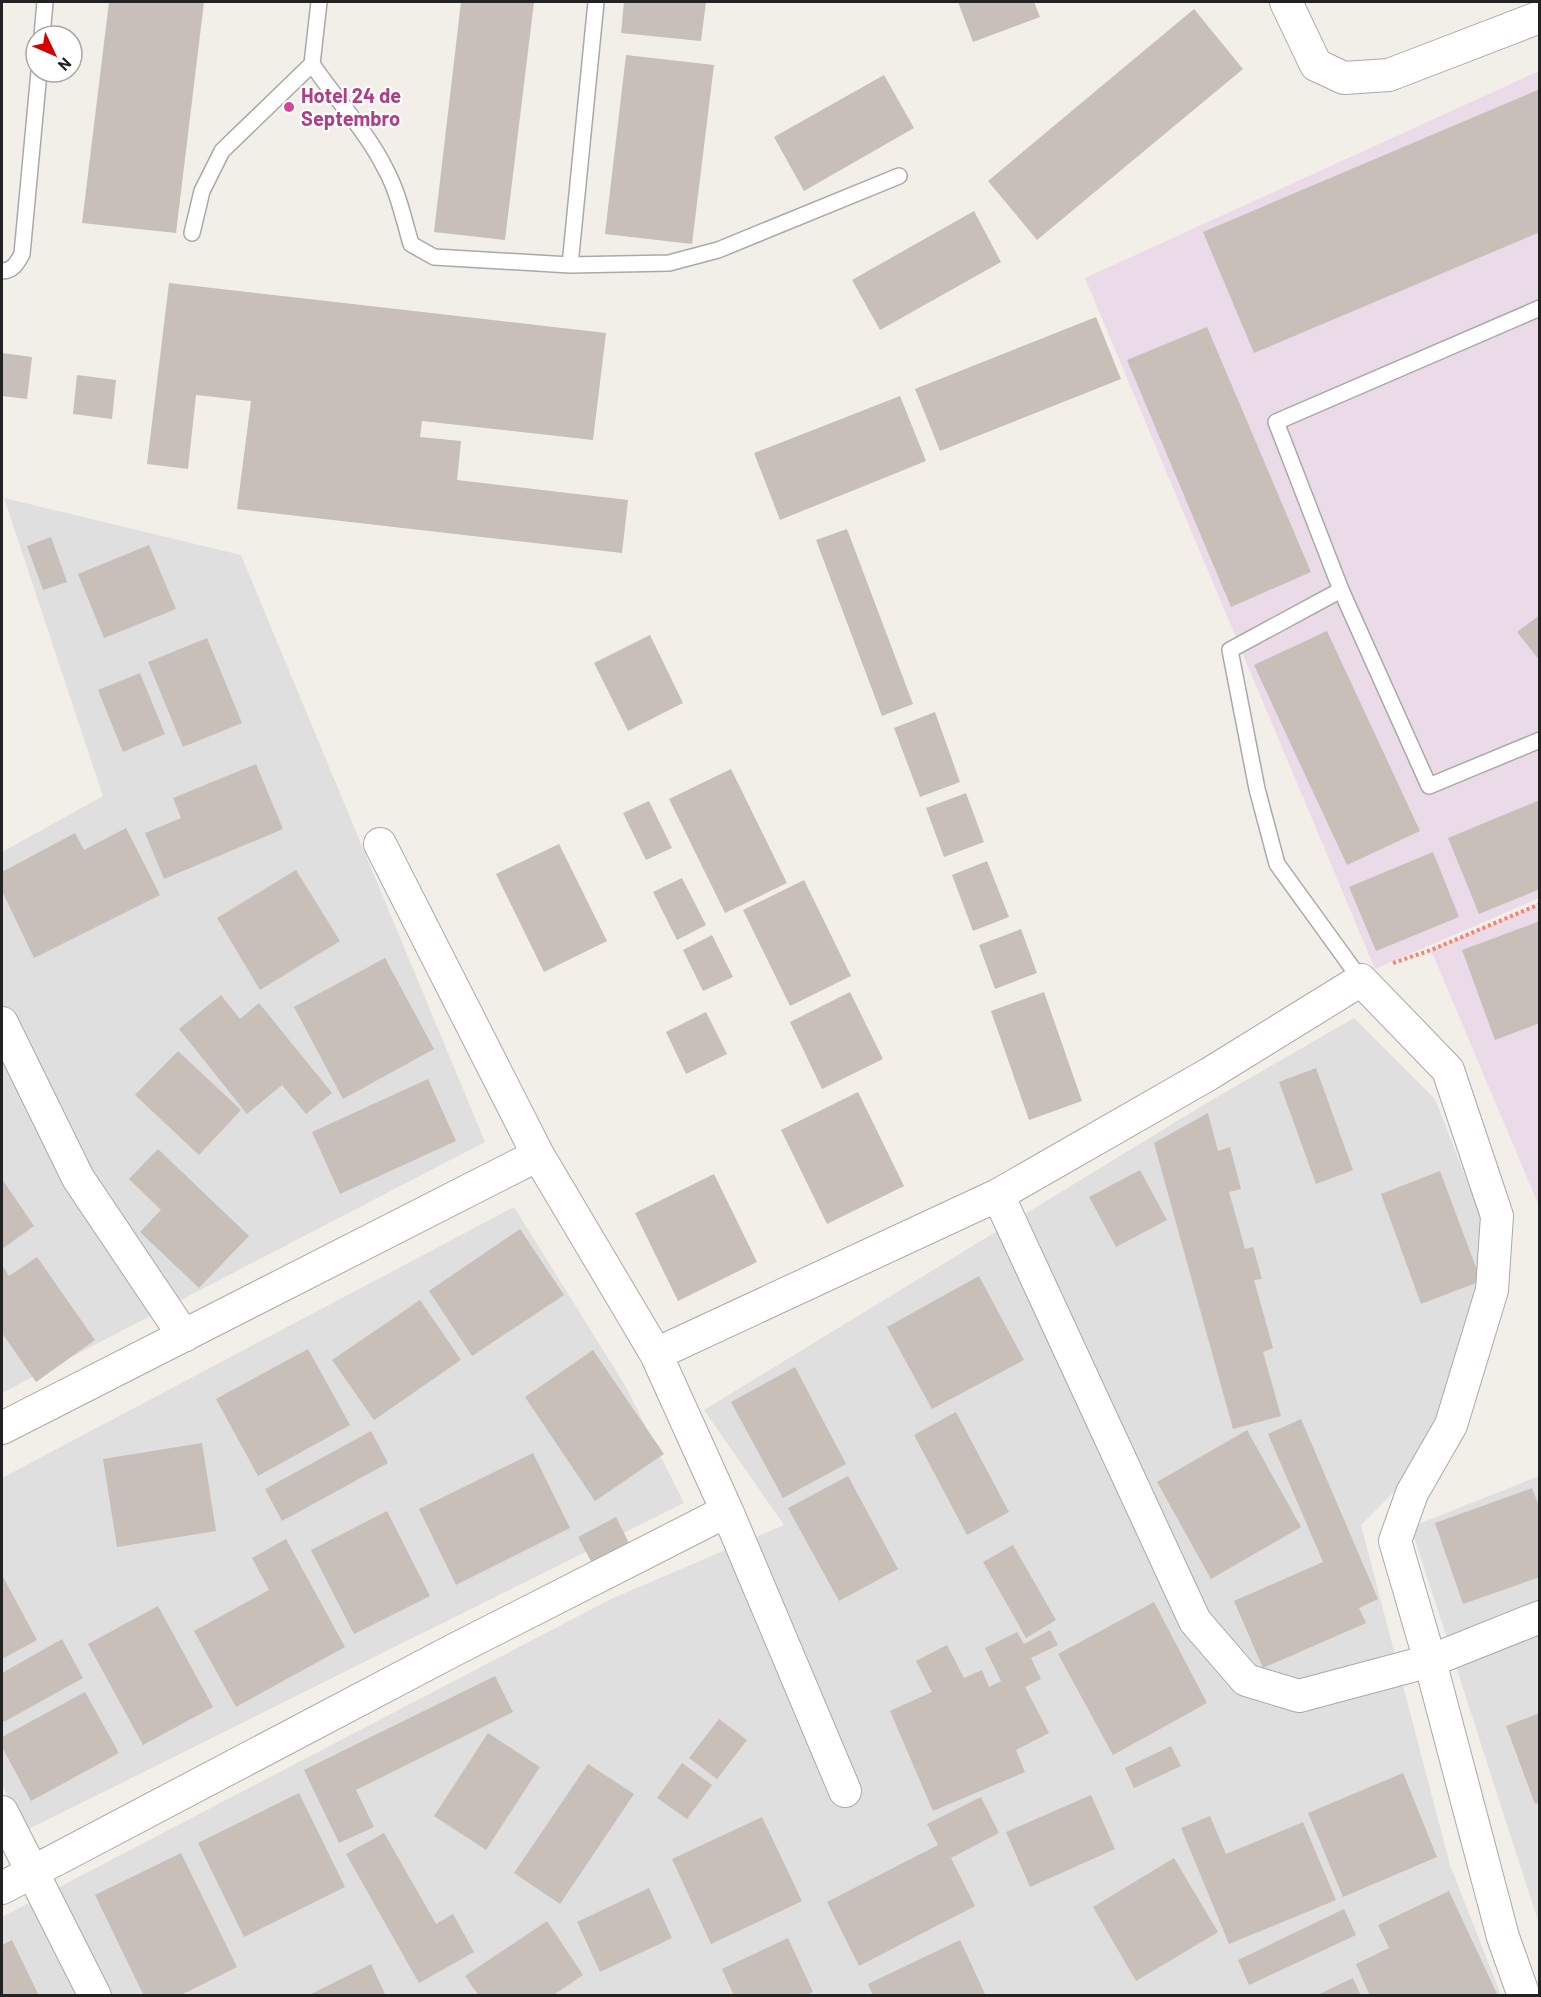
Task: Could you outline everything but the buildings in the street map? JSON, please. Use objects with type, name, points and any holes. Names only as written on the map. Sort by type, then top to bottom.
[{"type":"street","points":[[1286,2],[1316,65],[1344,78],[1389,75],[1539,17]]},
{"type":"street","points":[[380,844],[538,1155],[656,1354],[727,1511],[845,1791]]},
{"type":"street","points":[[656,1354],[998,1196],[1209,1074],[1360,980],[1448,1070],[1497,1216],[1492,1290],[1451,1425],[1412,1493],[1395,1541],[1430,1660],[1503,1937],[1524,1995]]},
{"type":"street","points":[[2,1023],[78,1178],[184,1336]]},
{"type":"street","points":[[2,1428],[538,1155]]},
{"type":"street","points":[[998,1196],[1195,1621],[1246,1680],[1299,1696],[1430,1660],[1539,1617]]},
{"type":"street","points":[[2,1888],[450,1652],[727,1511]]},
{"type":"street","points":[[2,1812],[95,1995]]},
{"type":"lane","points":[[43,24],[45,2]]},
{"type":"lane","points":[[192,233],[202,190],[222,151],[312,64],[320,2]]},
{"type":"lane","points":[[570,265],[596,2]]},
{"type":"lane","points":[[312,64],[353,117],[387,170],[411,244],[434,257],[570,265],[669,263],[718,250],[899,176]]},
{"type":"lane","points":[[2,271],[7,271],[16,265],[22,254],[38,84]]},
{"type":"lane","points":[[1539,308],[1276,422],[1341,590],[1429,786],[1539,740]]},
{"type":"lane","points":[[1341,590],[1230,650],[1257,789],[1276,864],[1360,980]]},
{"type":"path","points":[[1360,980],[1375,969],[1431,950],[1539,904]]},
{"type":"shaded area","points":[[1539,71],[1539,898],[1375,969],[1085,278]]},
{"type":"shaded area","points":[[4,498],[241,555],[485,1142],[2,1393],[2,852],[103,796]]},
{"type":"shaded area","points":[[1539,904],[1539,1206],[1431,950]]},
{"type":"shaded area","points":[[1354,1018],[1435,1099],[1502,1270],[1431,1455],[1361,1525],[1450,1865],[1501,1995],[2,1996],[2,1917],[611,1599],[784,1525],[704,1410],[1210,1101]]},
{"type":"shaded area","points":[[514,1207],[626,1387],[684,1503],[25,1831],[2,1785],[2,1478]]},
{"type":"shaded area","points":[[1539,1476],[1539,1924],[1411,1527]]},
{"type":"place","name":"Hotel 24 de Septembro","points":[[289,107]]}]
